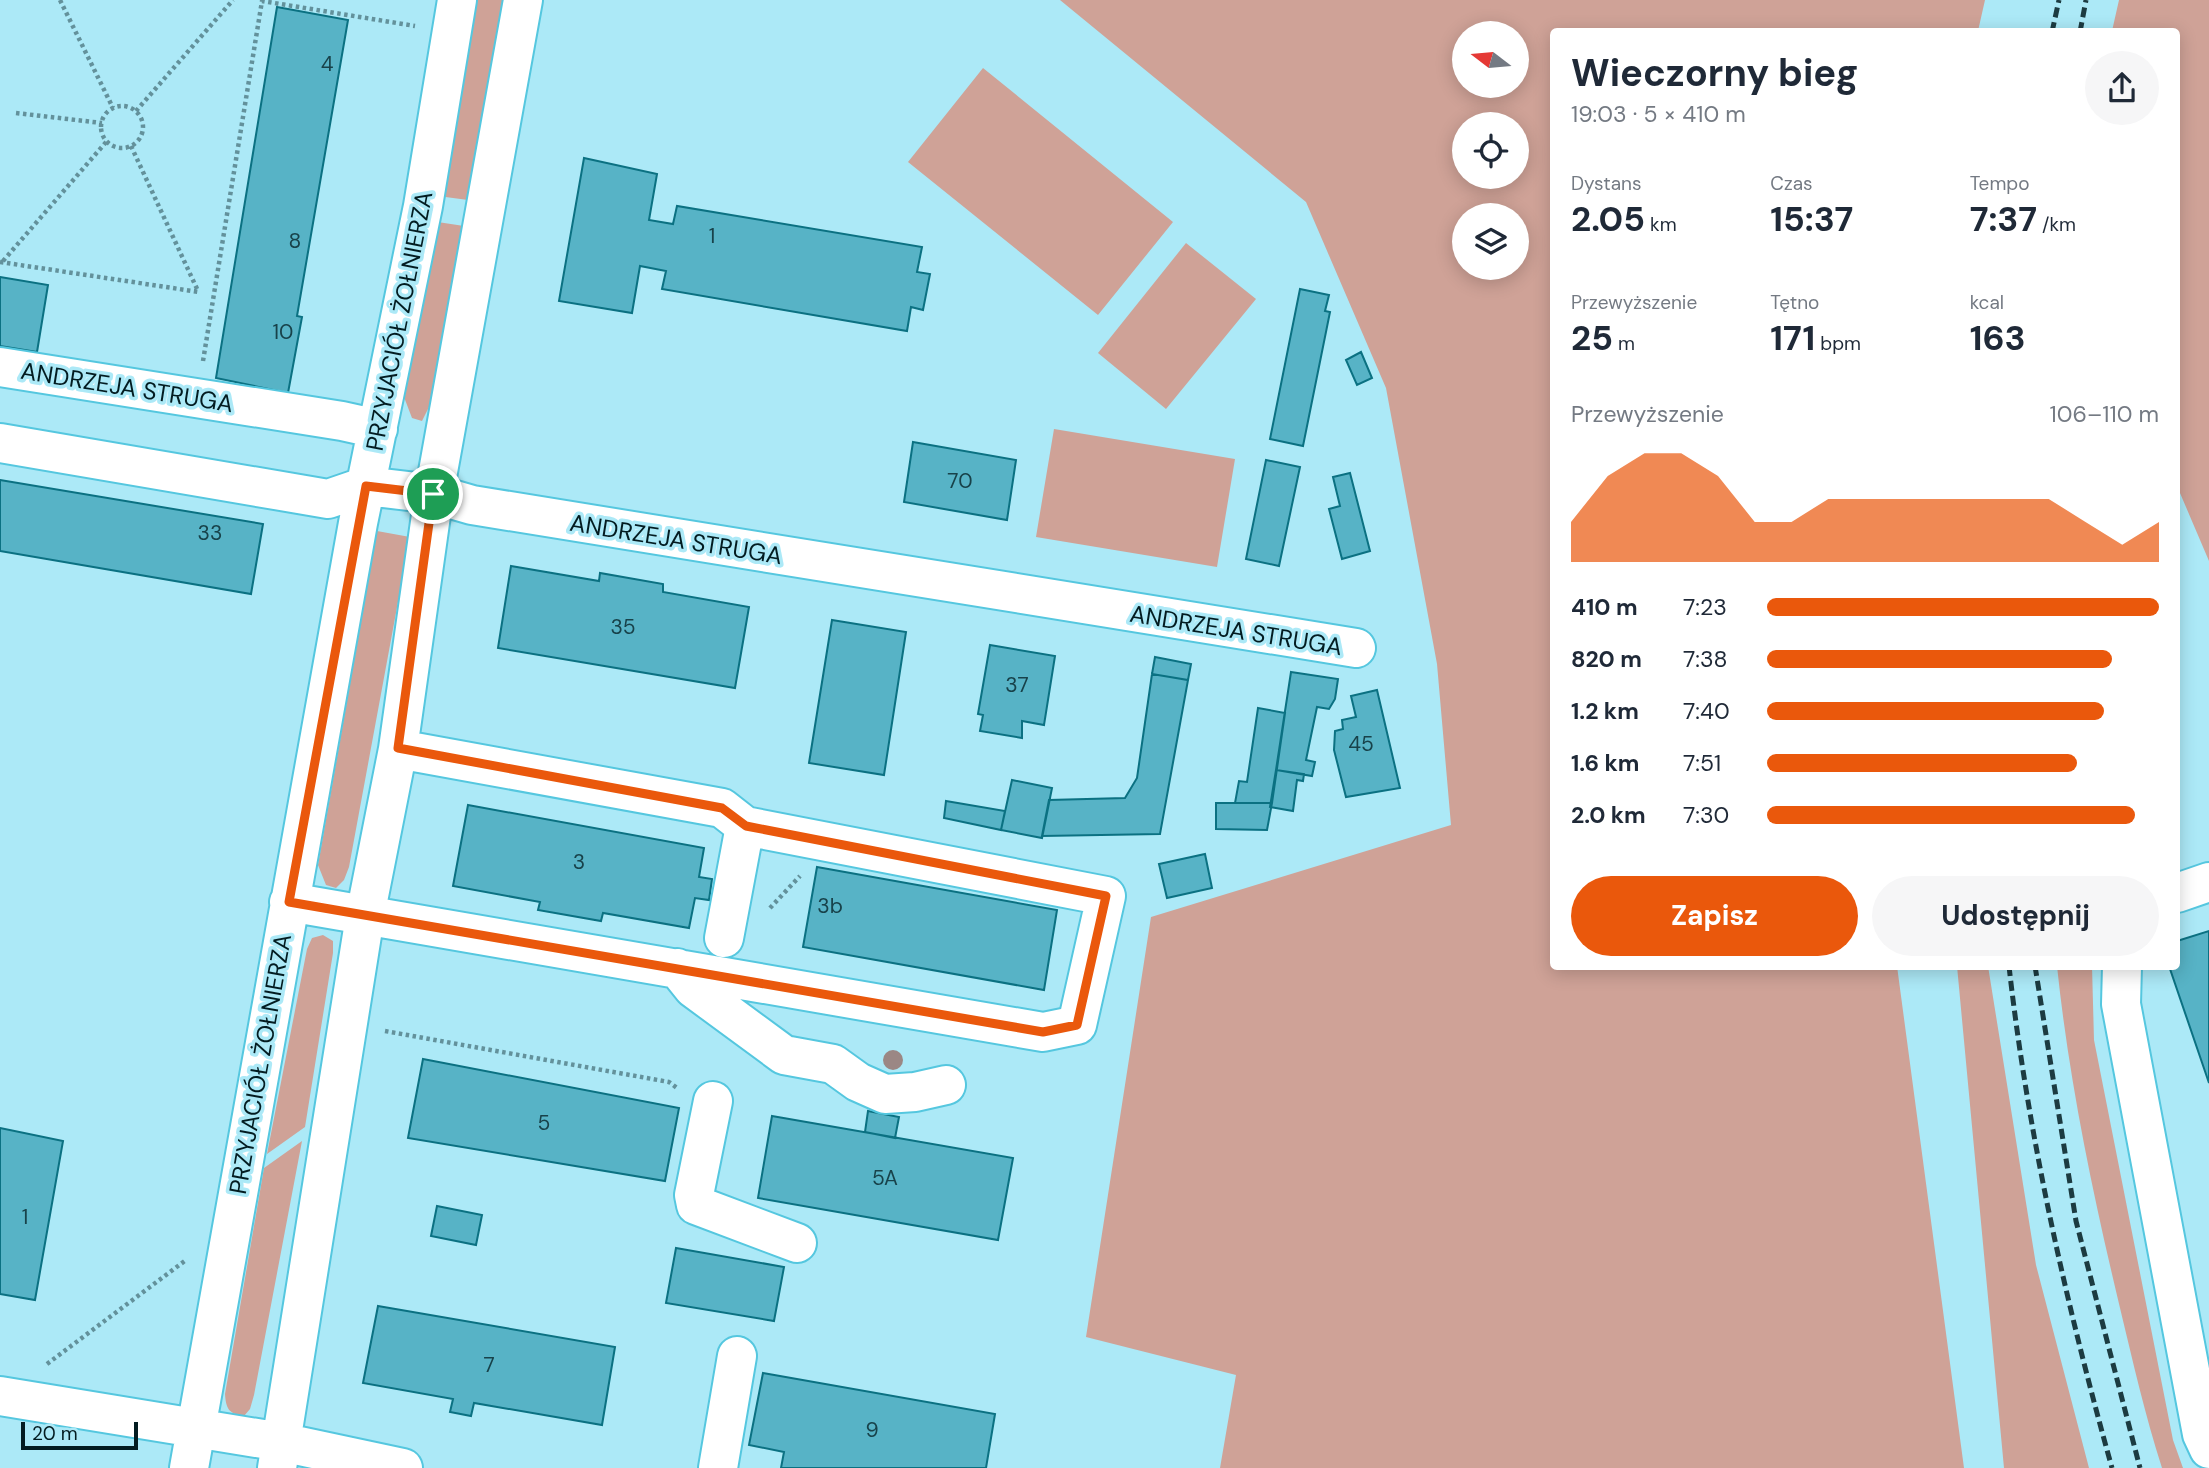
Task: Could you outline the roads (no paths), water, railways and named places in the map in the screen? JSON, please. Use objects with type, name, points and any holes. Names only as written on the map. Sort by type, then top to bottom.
[{"type":"street","name":"PRZYJACIÓŁ ŻOŁNIERZA","points":[[189,1468],[366,486],[423,206],[457,0]]},
{"type":"street","points":[[279,1455],[365,916],[398,748],[433,494],[523,0]]},
{"type":"street","name":"ANDRZEJA STRUGA","points":[[0,367],[378,429]]},
{"type":"street","name":"ANDRZEJA STRUGA","points":[[0,443],[328,499],[366,486],[433,494],[472,505],[1356,648]]},
{"type":"street","points":[[289,902],[1043,1032],[1077,1025],[1106,896],[746,826],[722,808],[398,748]]},
{"type":"street","points":[[724,938],[746,826]]},
{"type":"street","points":[[2180,892],[2209,882]]},
{"type":"street","points":[[677,968],[693,988],[784,1055],[833,1064],[858,1083],[885,1094],[915,1092],[946,1085]]},
{"type":"street","points":[[2122,970],[2121,1004],[2202,1434],[2209,1449]]},
{"type":"street","points":[[713,1103],[694,1195],[696,1205],[797,1243]]},
{"type":"street","points":[[718,1468],[737,1356]]},
{"type":"street","points":[[0,1396],[196,1427],[279,1455],[404,1468]]},
{"type":"railway","points":[[2053,28],[2059,0]]},
{"type":"railway","points":[[2081,28],[2086,0]]},
{"type":"railway","points":[[2010,970],[2027,1093],[2050,1219],[2112,1468]]},
{"type":"railway","points":[[2036,970],[2076,1221],[2140,1468]]}]
